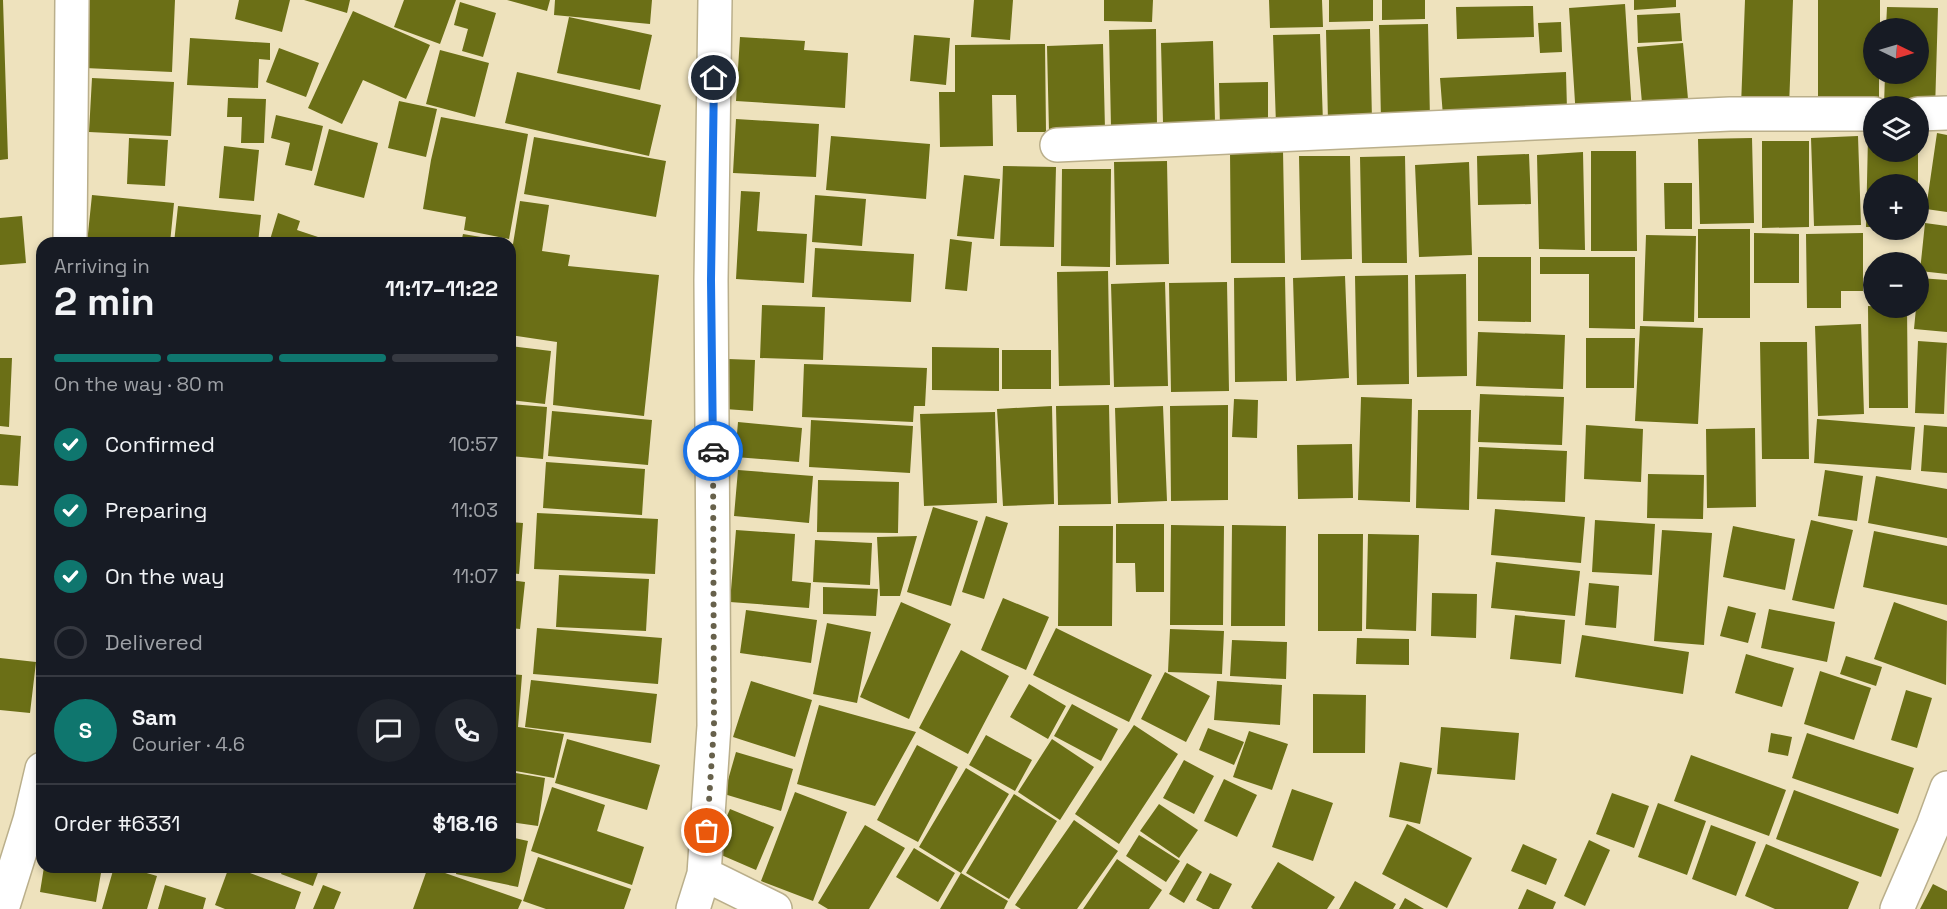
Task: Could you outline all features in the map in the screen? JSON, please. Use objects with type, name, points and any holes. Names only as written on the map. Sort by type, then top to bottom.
[{"type":"street","points":[[70,237],[72,0]]},
{"type":"street","points":[[693,909],[704,874],[714,726],[711,280],[715,0]]},
{"type":"street","points":[[1929,114],[1947,113]]},
{"type":"street","points":[[1057,145],[1730,114],[1863,114]]},
{"type":"street","points":[[1897,909],[1947,788]]},
{"type":"street","points":[[2,909],[36,794]]},
{"type":"street","points":[[704,874],[775,909]]},
{"type":"building","points":[[0,0],[3,0],[8,159],[0,160]]},
{"type":"building","points":[[88,0],[175,0],[172,72],[85,68]]},
{"type":"building","points":[[239,0],[290,0],[282,32],[235,19]]},
{"type":"building","points":[[304,0],[350,0],[347,13]]},
{"type":"building","points":[[404,0],[456,0],[440,44],[394,27]]},
{"type":"building","points":[[507,0],[550,0],[547,11]]},
{"type":"building","points":[[555,0],[652,0],[650,24],[554,15]]},
{"type":"building","points":[[974,0],[1013,0],[1010,40],[971,37]]},
{"type":"building","points":[[1104,0],[1153,0],[1152,22],[1104,21]]},
{"type":"building","points":[[1269,0],[1322,0],[1323,27],[1270,28]]},
{"type":"building","points":[[1329,0],[1373,0],[1373,21],[1329,22]]},
{"type":"building","points":[[1382,0],[1425,0],[1425,19],[1382,20]]},
{"type":"building","points":[[1634,0],[1676,0],[1676,7],[1634,10]]},
{"type":"building","points":[[1745,0],[1793,0],[1789,107],[1741,106]]},
{"type":"building","points":[[1818,0],[1880,0],[1880,18],[1863,18],[1863,84],[1879,84],[1879,96],[1863,96],[1863,106],[1818,107]]},
{"type":"building","points":[[460,2],[496,13],[483,57],[462,51],[468,29],[454,25]]},
{"type":"building","points":[[1625,4],[1632,114],[1576,118],[1569,8]]},
{"type":"building","points":[[1533,6],[1534,37],[1457,39],[1456,7]]},
{"type":"building","points":[[1887,7],[1938,8],[1935,110],[1929,109],[1929,96],[1884,96],[1885,84],[1929,84],[1929,18],[1886,18]]},
{"type":"building","points":[[353,11],[430,45],[406,99],[363,80],[342,124],[308,108]]},
{"type":"building","points":[[1680,13],[1682,41],[1638,43],[1637,15]]},
{"type":"building","points":[[569,17],[652,35],[640,90],[557,73]]},
{"type":"building","points":[[1561,22],[1562,52],[1540,53],[1538,23]]},
{"type":"building","points":[[1428,24],[1430,119],[1381,121],[1379,25]]},
{"type":"building","points":[[1156,29],[1157,127],[1111,128],[1109,30]]},
{"type":"building","points":[[1370,29],[1372,121],[1328,122],[1326,30]]},
{"type":"building","points":[[1320,34],[1323,123],[1276,125],[1273,35]]},
{"type":"building","points":[[914,35],[950,38],[946,85],[910,81]]},
{"type":"building","points":[[740,37],[805,41],[804,50],[848,53],[845,108],[736,101]]},
{"type":"building","points":[[190,38],[270,43],[270,60],[259,59],[258,88],[187,85]]},
{"type":"building","points":[[1213,41],[1215,122],[1163,123],[1161,43]]},
{"type":"building","points":[[1683,43],[1688,99],[1642,103],[1637,47]]},
{"type":"building","points":[[1045,44],[1046,132],[1017,132],[1016,95],[992,95],[993,146],[940,147],[939,92],[955,92],[955,45]]},
{"type":"building","points":[[1103,44],[1105,130],[1049,132],[1047,46]]},
{"type":"building","points":[[279,48],[319,63],[306,97],[266,82]]},
{"type":"building","points":[[440,50],[489,63],[475,117],[426,104]]},
{"type":"building","points":[[517,72],[661,105],[649,156],[505,123]]},
{"type":"building","points":[[1566,72],[1567,110],[1443,116],[1440,78]]},
{"type":"building","points":[[92,78],[174,82],[171,136],[89,132]]},
{"type":"building","points":[[1268,82],[1268,125],[1220,127],[1219,83]]},
{"type":"building","points":[[228,98],[266,99],[264,143],[241,143],[242,117],[227,117]]},
{"type":"building","points":[[399,101],[437,109],[426,157],[388,148]]},
{"type":"building","points":[[276,115],[323,126],[312,171],[285,165],[290,143],[271,138]]},
{"type":"building","points":[[441,117],[528,134],[509,237],[464,230],[466,217],[423,209]]},
{"type":"building","points":[[736,119],[819,124],[816,177],[733,173]]},
{"type":"building","points":[[329,129],[378,143],[364,198],[314,185]]},
{"type":"building","points":[[1937,133],[1947,135],[1947,212],[1929,209],[1929,188]]},
{"type":"building","points":[[831,136],[930,144],[926,199],[826,190]]},
{"type":"building","points":[[1858,136],[1861,225],[1814,226],[1811,138]]},
{"type":"building","points":[[534,137],[666,161],[656,217],[524,194]]},
{"type":"building","points":[[129,138],[168,140],[165,186],[127,184]]},
{"type":"building","points":[[1752,138],[1754,223],[1700,224],[1698,139]]},
{"type":"building","points":[[1762,141],[1809,141],[1809,227],[1762,228]]},
{"type":"building","points":[[224,146],[259,150],[254,201],[219,198]]},
{"type":"building","points":[[1283,150],[1285,263],[1231,263],[1230,151]]},
{"type":"building","points":[[1591,151],[1636,151],[1637,251],[1591,251]]},
{"type":"building","points":[[1583,152],[1585,250],[1539,249],[1537,155]]},
{"type":"building","points":[[1529,154],[1531,204],[1478,205],[1477,156]]},
{"type":"building","points":[[1299,156],[1350,156],[1352,259],[1301,260]]},
{"type":"building","points":[[1405,156],[1407,263],[1362,263],[1360,157]]},
{"type":"building","points":[[1167,161],[1169,264],[1116,265],[1114,162]]},
{"type":"building","points":[[1469,162],[1472,255],[1419,257],[1415,165]]},
{"type":"building","points":[[1867,162],[1918,162],[1918,174],[1867,174]]},
{"type":"building","points":[[1003,166],[1056,167],[1054,247],[1000,246]]},
{"type":"building","points":[[1062,169],[1111,169],[1110,267],[1061,266]]},
{"type":"building","points":[[964,175],[1000,179],[994,239],[957,236]]},
{"type":"building","points":[[1664,183],[1692,183],[1692,229],[1665,229]]},
{"type":"building","points":[[741,191],[760,192],[757,231],[807,234],[804,283],[736,279]]},
{"type":"building","points":[[92,195],[174,203],[171,237],[88,237]]},
{"type":"building","points":[[815,195],[866,199],[862,246],[812,242]]},
{"type":"building","points":[[520,201],[549,205],[542,251],[570,255],[568,266],[659,275],[644,416],[553,405],[557,342],[516,336],[516,237],[514,237]]},
{"type":"building","points":[[178,206],[261,215],[259,237],[175,237]]},
{"type":"building","points":[[278,213],[300,221],[297,230],[318,237],[271,237]]},
{"type":"building","points":[[22,216],[26,263],[0,265],[0,218]]},
{"type":"building","points":[[1929,224],[1947,226],[1947,274],[1929,272],[1929,252],[1922,252],[1923,240],[1929,240]]},
{"type":"building","points":[[1698,229],[1750,229],[1750,318],[1698,318]]},
{"type":"building","points":[[1754,233],[1799,234],[1799,283],[1754,283]]},
{"type":"building","points":[[1863,233],[1863,291],[1841,291],[1841,308],[1807,308],[1806,234]]},
{"type":"building","points":[[463,234],[481,237],[462,237]]},
{"type":"building","points":[[1646,235],[1696,236],[1694,322],[1643,321]]},
{"type":"building","points":[[950,239],[972,242],[967,291],[945,289]]},
{"type":"building","points":[[815,248],[914,254],[911,302],[812,297]]},
{"type":"building","points":[[1478,257],[1531,257],[1531,322],[1478,321]]},
{"type":"building","points":[[1540,257],[1635,257],[1635,329],[1589,328],[1589,274],[1540,274]]},
{"type":"building","points":[[1108,271],[1110,385],[1059,386],[1057,272]]},
{"type":"building","points":[[1466,274],[1467,376],[1417,377],[1415,275]]},
{"type":"building","points":[[1408,275],[1409,384],[1357,385],[1355,276]]},
{"type":"building","points":[[1345,276],[1349,378],[1296,381],[1293,278]]},
{"type":"building","points":[[1285,277],[1287,381],[1235,382],[1234,278]]},
{"type":"building","points":[[1929,279],[1947,280],[1947,332],[1914,329],[1915,318],[1929,318]]},
{"type":"building","points":[[1165,282],[1168,386],[1114,387],[1111,284]]},
{"type":"building","points":[[1227,282],[1229,391],[1171,392],[1169,283]]},
{"type":"building","points":[[762,305],[825,307],[823,360],[760,358]]},
{"type":"building","points":[[1868,318],[1907,318],[1908,408],[1869,408]]},
{"type":"building","points":[[1861,324],[1864,414],[1818,416],[1815,326]]},
{"type":"building","points":[[1640,326],[1703,328],[1698,424],[1635,421]]},
{"type":"building","points":[[1478,332],[1565,335],[1563,389],[1476,386]]},
{"type":"building","points":[[1586,338],[1635,338],[1634,388],[1586,388]]},
{"type":"building","points":[[1918,341],[1947,343],[1944,414],[1915,413]]},
{"type":"building","points":[[1760,342],[1807,342],[1809,459],[1762,459]]},
{"type":"building","points":[[516,347],[551,351],[545,404],[516,401]]},
{"type":"building","points":[[932,347],[999,348],[999,391],[932,390]]},
{"type":"building","points":[[1002,350],[1051,350],[1051,389],[1002,389]]},
{"type":"building","points":[[0,358],[12,358],[9,427],[0,426]]},
{"type":"building","points":[[728,359],[755,360],[753,411],[725,409]]},
{"type":"building","points":[[804,364],[927,368],[925,406],[914,406],[913,422],[802,417]]},
{"type":"building","points":[[1480,394],[1564,397],[1562,445],[1478,442]]},
{"type":"building","points":[[1361,397],[1412,399],[1410,502],[1358,500]]},
{"type":"building","points":[[1234,399],[1258,400],[1257,438],[1232,437]]},
{"type":"building","points":[[516,404],[547,407],[543,459],[516,457]]},
{"type":"building","points":[[1109,405],[1111,504],[1058,505],[1056,406]]},
{"type":"building","points":[[1228,405],[1228,500],[1171,501],[1170,406]]},
{"type":"building","points":[[1052,406],[1054,504],[1003,506],[997,409]]},
{"type":"building","points":[[1163,406],[1167,501],[1118,503],[1115,408]]},
{"type":"building","points":[[1418,410],[1471,410],[1469,510],[1416,508]]},
{"type":"building","points":[[552,411],[652,420],[648,465],[548,456]]},
{"type":"building","points":[[995,412],[997,503],[924,506],[920,414]]},
{"type":"building","points":[[1817,419],[1915,427],[1911,470],[1814,463]]},
{"type":"building","points":[[811,420],[913,426],[910,473],[809,467]]},
{"type":"building","points":[[738,422],[802,428],[799,462],[735,457]]},
{"type":"building","points":[[1586,425],[1643,429],[1641,482],[1584,479]]},
{"type":"building","points":[[1924,425],[1947,427],[1947,473],[1921,471]]},
{"type":"building","points":[[1755,428],[1756,507],[1707,508],[1706,429]]},
{"type":"building","points":[[0,434],[21,436],[18,486],[0,485]]},
{"type":"building","points":[[1352,444],[1353,498],[1298,499],[1297,445]]},
{"type":"building","points":[[1479,447],[1567,451],[1565,502],[1477,499]]},
{"type":"building","points":[[546,462],[645,469],[642,515],[543,508]]},
{"type":"building","points":[[738,470],[813,476],[809,523],[734,516]]},
{"type":"building","points":[[1825,470],[1863,476],[1857,521],[1818,516]]},
{"type":"building","points":[[1648,474],[1704,475],[1703,519],[1647,518]]},
{"type":"building","points":[[1876,476],[1947,489],[1947,538],[1868,523]]},
{"type":"building","points":[[818,480],[899,482],[898,533],[817,532]]},
{"type":"building","points":[[933,507],[978,521],[951,606],[907,592]]},
{"type":"building","points":[[1495,509],[1585,517],[1581,563],[1491,555]]},
{"type":"building","points":[[537,513],[658,519],[655,574],[534,569]]},
{"type":"building","points":[[986,516],[1008,523],[984,599],[962,592]]},
{"type":"building","points":[[1595,520],[1655,524],[1652,575],[1592,572]]},
{"type":"building","points":[[1811,520],[1853,530],[1834,609],[1792,600]]},
{"type":"building","points":[[516,522],[523,523],[519,574],[516,574]]},
{"type":"building","points":[[1116,524],[1164,524],[1164,592],[1136,592],[1135,563],[1116,563]]},
{"type":"building","points":[[1171,525],[1224,526],[1223,625],[1170,625]]},
{"type":"building","points":[[1232,525],[1286,526],[1285,626],[1231,626]]},
{"type":"building","points":[[1059,526],[1113,526],[1112,626],[1058,626]]},
{"type":"building","points":[[1733,526],[1795,539],[1785,590],[1723,577]]},
{"type":"building","points":[[736,530],[795,534],[792,581],[811,583],[809,608],[730,602]]},
{"type":"building","points":[[1662,530],[1712,533],[1704,645],[1654,641]]},
{"type":"building","points":[[1874,531],[1947,546],[1947,605],[1863,587]]},
{"type":"building","points":[[1318,534],[1363,534],[1362,631],[1318,631]]},
{"type":"building","points":[[1368,534],[1419,535],[1416,631],[1366,629]]},
{"type":"building","points":[[917,536],[900,596],[880,596],[877,537]]},
{"type":"building","points":[[815,540],[872,543],[870,585],[813,582]]},
{"type":"building","points":[[1496,562],[1580,571],[1575,616],[1491,608]]},
{"type":"building","points":[[559,575],[649,579],[646,631],[556,627]]},
{"type":"building","points":[[516,581],[525,582],[520,629],[516,629]]},
{"type":"building","points":[[1589,583],[1619,586],[1616,628],[1585,625]]},
{"type":"building","points":[[823,587],[878,589],[876,616],[823,614]]},
{"type":"building","points":[[1432,593],[1477,594],[1476,638],[1431,636]]},
{"type":"building","points":[[1003,598],[1049,617],[1026,670],[981,650]]},
{"type":"building","points":[[901,602],[951,624],[909,719],[860,697]]},
{"type":"building","points":[[1894,602],[1947,621],[1946,685],[1874,659]]},
{"type":"building","points":[[1728,606],[1756,613],[1748,643],[1720,636]]},
{"type":"building","points":[[1769,609],[1835,622],[1827,662],[1761,648]]},
{"type":"building","points":[[746,610],[817,620],[811,663],[740,653]]},
{"type":"building","points":[[1515,615],[1565,620],[1561,664],[1510,659]]},
{"type":"building","points":[[827,623],[871,632],[857,703],[813,694]]},
{"type":"building","points":[[537,628],[662,638],[658,684],[533,674]]},
{"type":"building","points":[[1056,628],[1152,675],[1129,722],[1033,675]]},
{"type":"building","points":[[1170,629],[1224,631],[1222,674],[1168,672]]},
{"type":"building","points":[[1582,635],[1689,652],[1683,694],[1575,677]]},
{"type":"building","points":[[1357,638],[1409,639],[1409,665],[1356,664]]},
{"type":"building","points":[[1232,640],[1287,642],[1286,679],[1230,676]]},
{"type":"building","points":[[961,650],[1009,676],[968,754],[919,728]]},
{"type":"building","points":[[1746,654],[1794,668],[1782,707],[1735,693]]},
{"type":"building","points":[[1846,656],[1882,667],[1876,686],[1840,674]]},
{"type":"building","points":[[0,658],[36,662],[30,713],[0,710]]},
{"type":"building","points":[[1820,671],[1871,688],[1854,740],[1804,724]]},
{"type":"building","points":[[1165,672],[1210,696],[1186,742],[1141,719]]},
{"type":"building","points":[[516,674],[522,675],[518,727],[564,734],[554,778],[516,771]]},
{"type":"building","points":[[531,680],[657,694],[651,743],[525,727]]},
{"type":"building","points":[[751,681],[812,700],[795,757],[733,737]]},
{"type":"building","points":[[1217,681],[1282,685],[1280,725],[1214,720]]},
{"type":"building","points":[[1029,684],[1066,706],[1048,739],[1010,717]]},
{"type":"building","points":[[1906,690],[1932,698],[1917,748],[1891,740]]},
{"type":"building","points":[[1313,694],[1366,695],[1365,753],[1313,753]]},
{"type":"building","points":[[1072,704],[1118,729],[1101,761],[1054,736]]},
{"type":"building","points":[[819,705],[916,732],[875,806],[797,784]]},
{"type":"building","points":[[1134,725],[1178,754],[1119,844],[1075,814]]},
{"type":"building","points":[[1441,727],[1519,733],[1515,780],[1437,774]]},
{"type":"building","points":[[1208,728],[1244,742],[1234,765],[1199,750]]},
{"type":"building","points":[[1249,731],[1288,744],[1272,790],[1233,777]]},
{"type":"building","points":[[1771,733],[1792,737],[1788,756],[1768,752]]},
{"type":"building","points":[[1807,733],[1914,768],[1898,814],[1792,778]]},
{"type":"building","points":[[986,735],[1032,760],[1015,791],[969,765]]},
{"type":"building","points":[[567,739],[660,765],[647,810],[555,783]]},
{"type":"building","points":[[1052,739],[1094,767],[1060,820],[1018,792]]},
{"type":"building","points":[[917,745],[958,767],[918,842],[877,820]]},
{"type":"building","points":[[736,752],[793,769],[781,811],[724,794]]},
{"type":"building","points":[[1691,755],[1786,790],[1769,836],[1674,801]]},
{"type":"building","points":[[1184,760],[1214,776],[1194,814],[1163,798]]},
{"type":"building","points":[[1400,762],[1432,768],[1420,824],[1389,817]]},
{"type":"building","points":[[966,768],[1009,794],[961,873],[919,847]]},
{"type":"building","points":[[516,773],[545,778],[538,826],[516,823]]},
{"type":"building","points":[[1224,779],[1257,795],[1237,837],[1204,821]]},
{"type":"building","points":[[552,787],[605,805],[597,831],[644,847],[632,885],[531,851]]},
{"type":"building","points":[[1292,789],[1333,803],[1313,861],[1272,847]]},
{"type":"building","points":[[1794,790],[1899,829],[1881,877],[1776,839]]},
{"type":"building","points":[[795,792],[847,812],[813,901],[761,881]]},
{"type":"building","points":[[1612,793],[1649,806],[1634,848],[1596,834]]},
{"type":"building","points":[[1014,794],[1057,821],[1009,899],[966,873]]},
{"type":"building","points":[[1658,803],[1706,821],[1687,875],[1638,857]]},
{"type":"building","points":[[1159,804],[1198,830],[1179,858],[1140,831]]},
{"type":"building","points":[[730,809],[774,827],[756,870],[712,851]]},
{"type":"building","points":[[1074,820],[1118,851],[1077,909],[1021,909],[1015,905]]},
{"type":"building","points":[[1407,824],[1472,858],[1447,908],[1382,874]]},
{"type":"building","points":[[865,825],[905,848],[869,909],[828,909],[818,903]]},
{"type":"building","points":[[1711,825],[1756,842],[1736,896],[1692,879]]},
{"type":"building","points":[[1139,835],[1180,861],[1166,882],[1126,856]]},
{"type":"building","points":[[516,838],[528,841],[518,887],[456,874],[516,873]]},
{"type":"building","points":[[1589,840],[1610,850],[1585,906],[1564,896]]},
{"type":"building","points":[[1523,844],[1557,859],[1546,885],[1511,871]]},
{"type":"building","points":[[1766,844],[1859,882],[1848,909],[1775,909],[1745,896]]},
{"type":"building","points":[[914,848],[955,873],[938,902],[896,877]]},
{"type":"building","points":[[538,857],[631,889],[624,909],[546,909],[523,901]]},
{"type":"building","points":[[1117,859],[1162,890],[1149,909],[1083,909]]},
{"type":"building","points":[[1278,862],[1335,897],[1327,909],[1253,909],[1251,907]]},
{"type":"building","points":[[1187,863],[1202,872],[1184,903],[1169,894]]},
{"type":"building","points":[[43,873],[101,873],[96,902],[40,892]]},
{"type":"building","points":[[112,873],[147,873],[157,876],[147,909],[102,909]]},
{"type":"building","points":[[227,873],[250,873],[301,892],[295,909],[225,909],[215,905]]},
{"type":"building","points":[[281,873],[318,873],[313,886]]},
{"type":"building","points":[[426,873],[445,873],[522,900],[518,909],[413,909]]},
{"type":"building","points":[[961,873],[1008,901],[1004,909],[940,909]]},
{"type":"building","points":[[1210,873],[1232,884],[1219,909],[1213,909],[1196,900]]},
{"type":"building","points":[[1355,881],[1396,904],[1393,909],[1339,909]]},
{"type":"building","points":[[1933,884],[1947,891],[1947,909],[1920,909]]},
{"type":"building","points":[[165,885],[206,898],[203,909],[158,909]]},
{"type":"building","points":[[323,885],[341,892],[334,909],[313,909]]},
{"type":"building","points":[[1527,889],[1556,902],[1553,909],[1518,909]]},
{"type":"building","points":[[1405,898],[1424,909],[1399,909]]},
{"type":"way so far","points":[[707,831],[714,726],[713,451]]},
{"type":"route","points":[[713,451],[711,280],[714,78]]}]
